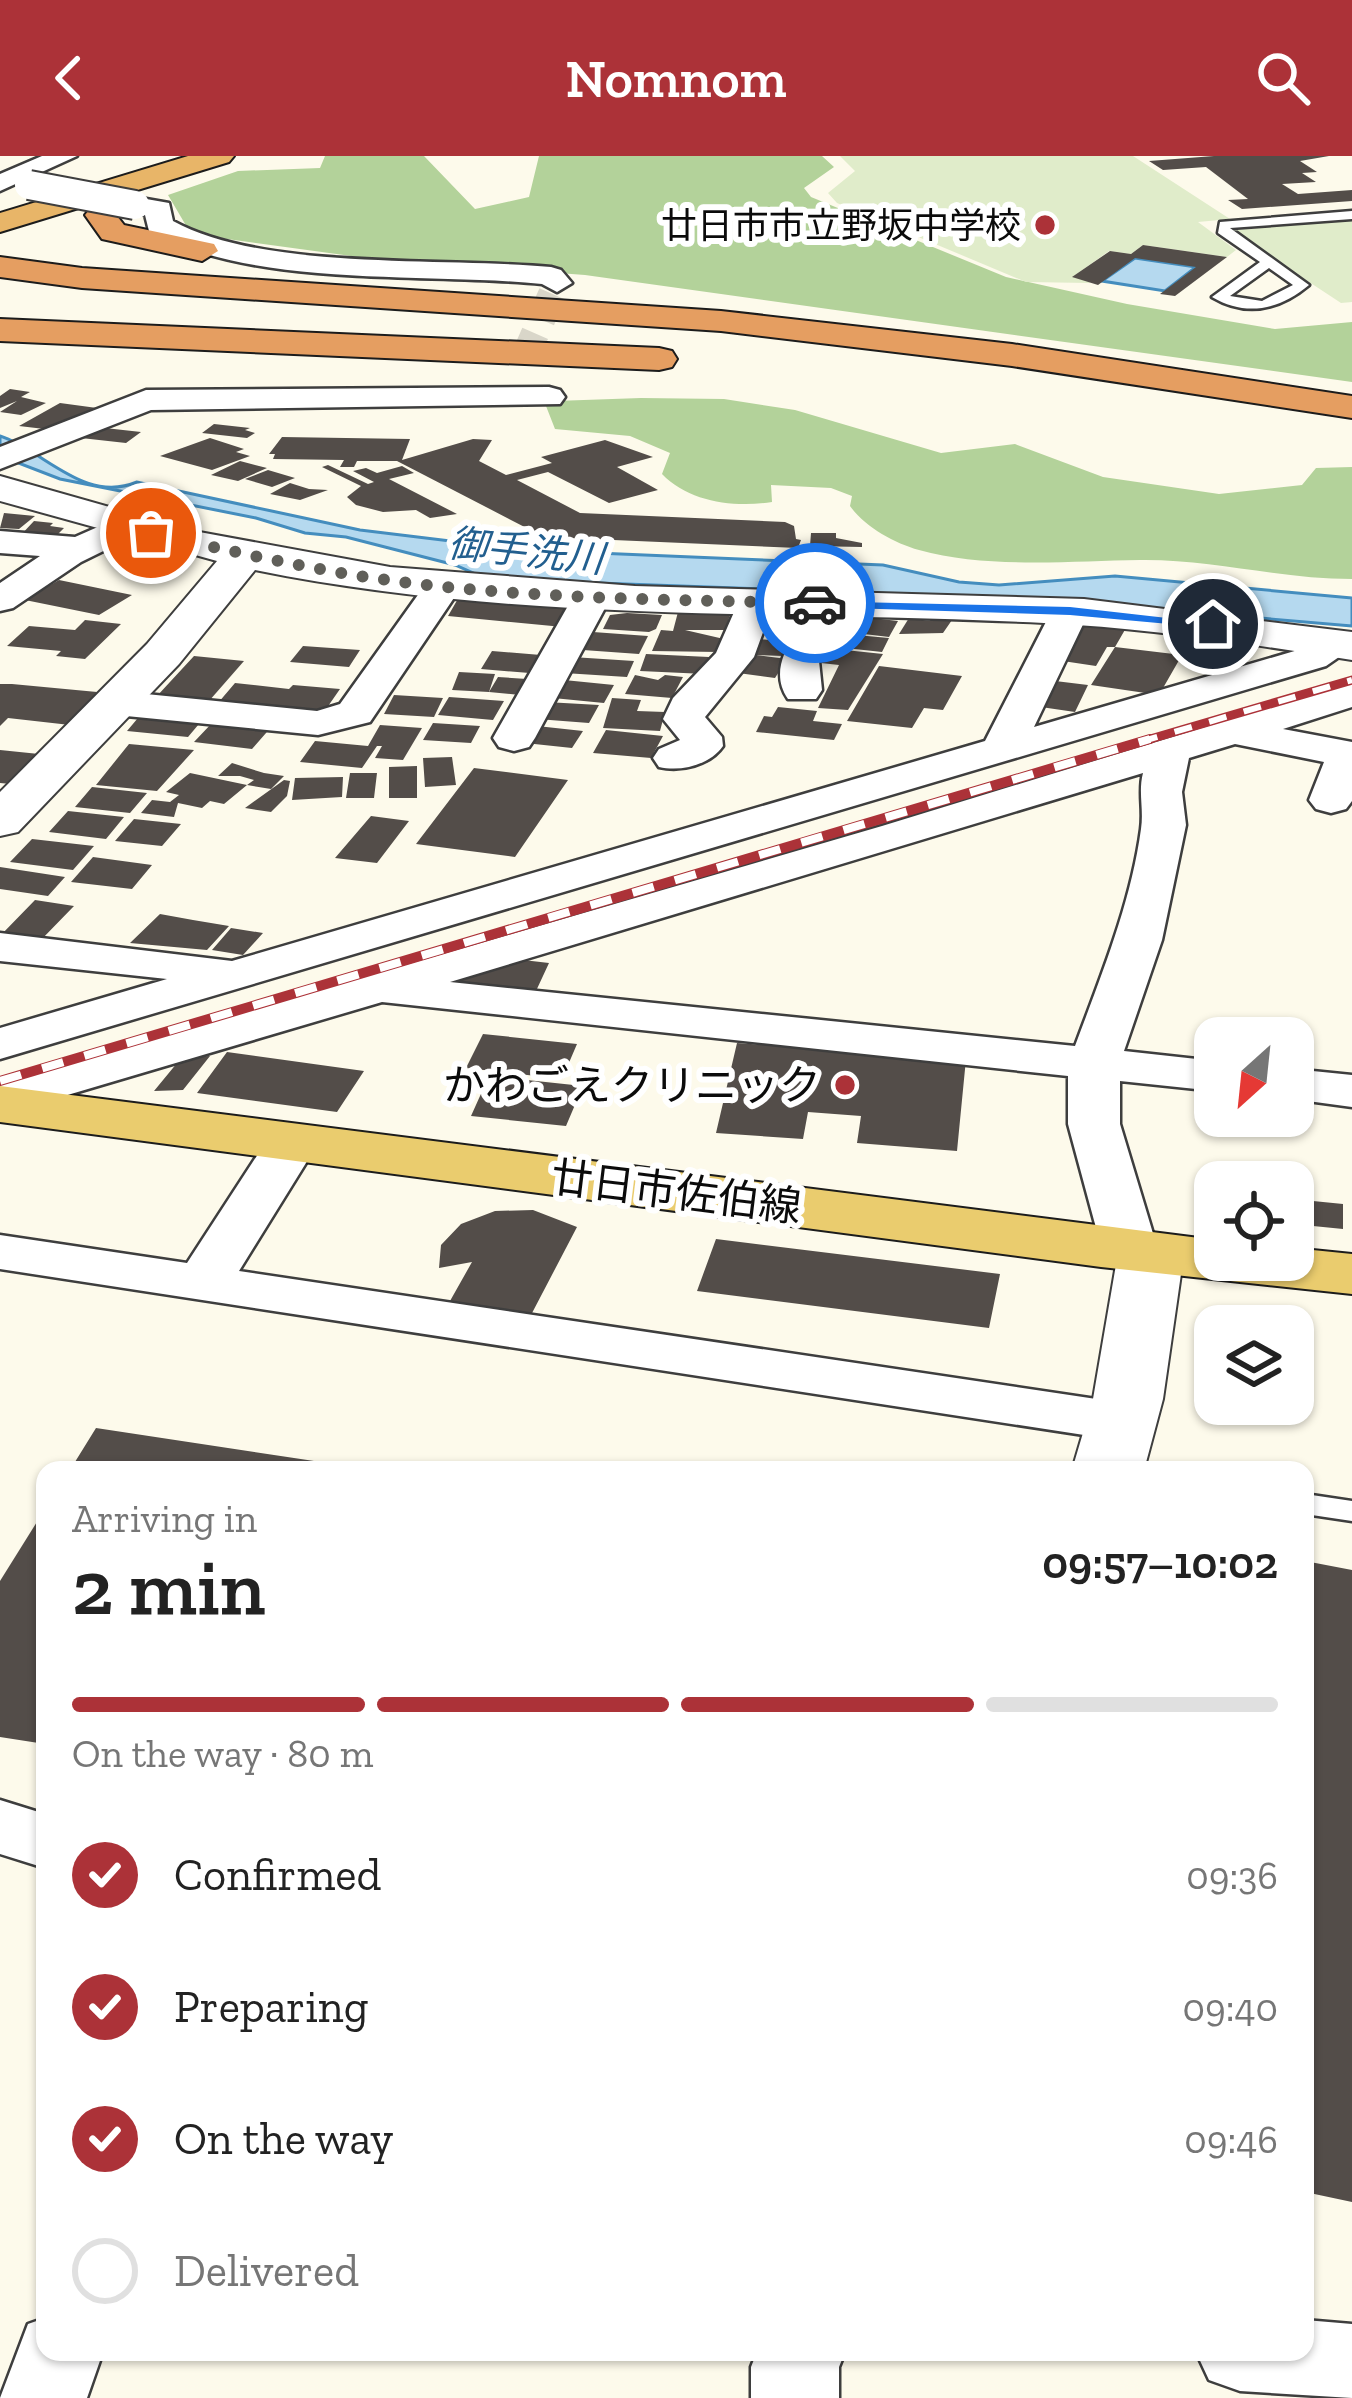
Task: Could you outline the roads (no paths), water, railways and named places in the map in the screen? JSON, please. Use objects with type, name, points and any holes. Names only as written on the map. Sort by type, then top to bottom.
[{"type":"highway","points":[[0,213],[185,156]]},
{"type":"highway","points":[[0,223],[218,156]]},
{"type":"highway","points":[[242,156],[101,215],[113,232],[226,255],[382,275],[705,300],[1352,397]]},
{"type":"highway","points":[[0,256],[256,290]]},
{"type":"highway","points":[[0,267],[256,290],[721,321],[1012,355]]},
{"type":"highway","points":[[0,304],[123,320],[441,335],[704,357],[934,365],[1352,406]]},
{"type":"highway","points":[[0,330],[280,346],[626,359],[704,357]]},
{"type":"highway","points":[[932,334],[1012,355],[1352,423]]},
{"type":"highway","points":[[0,345],[280,346]]},
{"type":"main road","name":"廿日市佐伯線","points":[[0,1101],[1140,1252],[1352,1274]]},
{"type":"street","points":[[12,183],[64,156]]},
{"type":"street","points":[[12,183],[159,209],[159,225],[171,237],[203,244],[357,266],[530,274],[551,277],[557,283]]},
{"type":"street","points":[[0,459],[146,400],[534,398],[524,359]]},
{"type":"street","points":[[0,488],[125,526],[245,554],[443,586],[592,597],[1070,611],[1203,622],[1344,645]]},
{"type":"street","points":[[0,600],[79,548],[125,526]]},
{"type":"street","points":[[0,542],[79,548]]},
{"type":"street","points":[[0,821],[163,654],[245,554]]},
{"type":"street","points":[[116,703],[318,723],[341,721],[355,713],[443,586]]},
{"type":"street","points":[[514,739],[592,597]]},
{"type":"street","points":[[674,758],[702,746],[701,737],[684,719],[687,707],[734,657],[755,602]]},
{"type":"street","points":[[802,690],[799,662],[836,604]]},
{"type":"street","points":[[1002,749],[1070,611]]},
{"type":"street","points":[[0,1044],[1344,645]]},
{"type":"street","points":[[0,1101],[367,988],[898,835],[1352,694]]},
{"type":"street","points":[[1237,732],[1348,754],[1331,800]]},
{"type":"street","points":[[0,1252],[203,1282],[1115,1446],[1140,1252],[1094,1124],[1094,1063],[1138,940],[1164,825],[1160,793],[1169,753]]},
{"type":"street","points":[[837,798],[898,835]]},
{"type":"street","points":[[612,863],[668,902]]},
{"type":"street","points":[[0,947],[1194,1074]]},
{"type":"street","points":[[1314,1086],[1352,1090]]},
{"type":"street","points":[[203,1282],[292,1142]]},
{"type":"street","points":[[0,1828],[36,1838]]},
{"type":"street","points":[[1314,2360],[1352,2364]]},
{"type":"street","points":[[43,2398],[56,2361]]},
{"type":"street","points":[[795,2398],[797,2361]]},
{"type":"lane","points":[[1269,262],[1219,297],[1268,308],[1302,285],[1222,227],[1352,215]]},
{"type":"lane","points":[[1314,1505],[1352,1511]]},
{"type":"water","points":[[1135,258],[1196,267],[1165,291],[1102,281]]},
{"type":"water","name":"御手洗川","points":[[0,436],[100,486],[137,482],[360,530],[525,550],[883,565],[959,582],[999,585],[1115,576],[1352,598],[1352,626],[1041,599],[487,579],[455,565],[346,537],[305,533],[256,518],[60,479],[0,456]]},
{"type":"tunnel","points":[[524,359],[557,283]]},
{"type":"railway","points":[[1140,742],[1352,680]]},
{"type":"railway","points":[[0,1081],[1150,739]]},
{"type":"place","name":"廿日市市立野坂中学校","points":[[1045,225]]},
{"type":"place","name":"かわごえクリニック","points":[[845,1085]]}]
